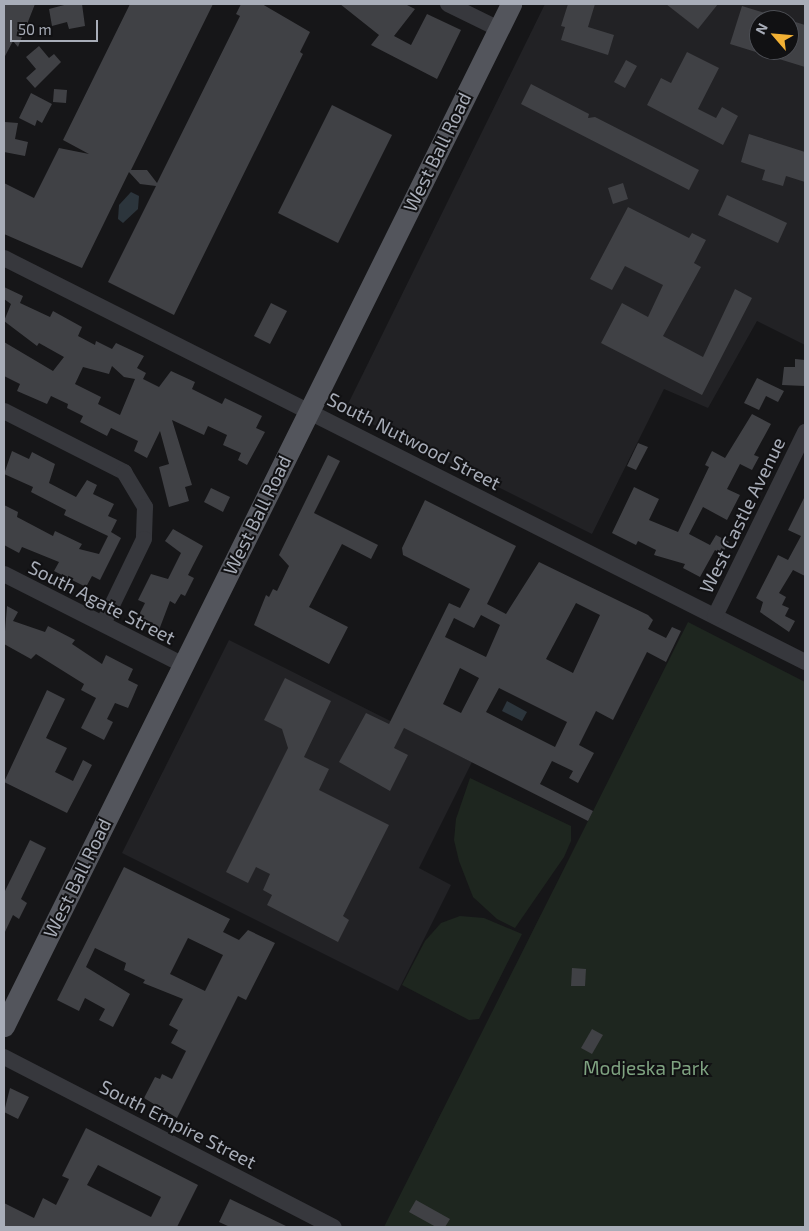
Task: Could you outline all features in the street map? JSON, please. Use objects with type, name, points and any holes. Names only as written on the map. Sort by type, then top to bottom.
[{"type":"main road","name":"West Ball Road","points":[[4,1026],[511,4]]},
{"type":"street","points":[[448,4],[499,29]]},
{"type":"street","name":"South Nutwood Street","points":[[4,258],[310,410],[805,662]]},
{"type":"street","points":[[4,412],[124,472],[145,507],[144,539],[103,624]]},
{"type":"street","name":"West Castle Avenue","points":[[715,616],[805,432]]},
{"type":"street","name":"South Agate Street","points":[[4,574],[183,665]]},
{"type":"street","name":"South Empire Street","points":[[4,1057],[334,1227]]},
{"type":"shaded area","points":[[545,4],[805,4],[805,345],[757,321],[708,408],[664,389],[592,534],[352,414],[348,404]]},
{"type":"shaded area","points":[[131,192],[139,196],[138,209],[123,223],[118,219],[119,205]]},
{"type":"shaded area","points":[[229,640],[472,762],[419,868],[451,885],[398,991],[122,853]]},
{"type":"shaded area","points":[[507,701],[527,712],[522,721],[502,711]]},
{"type":"green space","name":"Modjeska Park","points":[[688,622],[805,682],[805,1227],[384,1227]]},
{"type":"green space","points":[[470,778],[571,826],[571,841],[564,857],[515,928],[497,919],[473,897],[459,861],[454,840],[456,819]]},
{"type":"green space","points":[[460,916],[484,918],[522,934],[479,1019],[469,1020],[402,985],[425,941],[441,923]]},
{"type":"building","points":[[4,4],[35,4],[18,47],[13,41],[4,58]]},
{"type":"building","points":[[68,4],[82,4],[85,26],[69,29],[67,22],[52,26],[49,9]]},
{"type":"building","points":[[130,4],[213,4],[131,170],[147,170],[157,183],[240,16],[236,14],[241,4],[262,4],[310,32],[300,52],[303,54],[174,315],[108,282],[156,186],[140,184],[129,172],[82,268],[4,234],[4,183],[34,198],[59,148],[89,154],[63,140]]},
{"type":"building","points":[[340,4],[405,4],[415,9],[394,36],[411,45],[427,14],[461,30],[437,79],[371,45],[379,35]]},
{"type":"building","points":[[568,4],[595,4],[588,27],[614,35],[608,55],[561,40],[565,27],[561,26]]},
{"type":"building","points":[[666,4],[718,4],[698,29]]},
{"type":"building","points":[[742,6],[755,10],[749,10],[749,50],[730,44]]},
{"type":"building","points":[[799,23],[805,25],[805,67],[782,60],[799,60]]},
{"type":"building","points":[[39,46],[49,58],[54,54],[61,62],[35,88],[26,78],[36,69],[26,57]]},
{"type":"building","points":[[687,52],[719,68],[698,109],[716,118],[722,107],[738,116],[723,145],[647,105],[661,78],[671,83]]},
{"type":"building","points":[[626,60],[637,66],[625,88],[614,82]]},
{"type":"building","points":[[531,84],[589,114],[588,118],[595,117],[699,170],[689,190],[521,104]]},
{"type":"building","points":[[54,89],[67,90],[66,103],[53,102]]},
{"type":"building","points":[[31,93],[52,104],[42,123],[37,120],[35,126],[19,118]]},
{"type":"building","points":[[332,105],[392,135],[338,243],[278,213]]},
{"type":"building","points":[[5,122],[18,123],[15,139],[28,142],[25,156],[4,152]]},
{"type":"building","points":[[749,134],[805,152],[805,182],[786,176],[783,186],[762,180],[765,170],[741,162]]},
{"type":"building","points":[[623,183],[628,199],[613,204],[608,188]]},
{"type":"building","points":[[727,195],[787,223],[778,243],[718,215]]},
{"type":"building","points":[[628,207],[689,238],[692,233],[706,240],[694,263],[701,267],[663,336],[703,357],[735,289],[752,298],[702,395],[601,343],[622,303],[648,317],[663,285],[625,266],[612,290],[590,279]]},
{"type":"building","points":[[4,287],[23,296],[20,303],[50,317],[53,311],[82,327],[78,336],[95,345],[96,341],[112,349],[116,343],[144,356],[137,368],[146,373],[143,379],[159,387],[171,371],[195,382],[192,389],[222,404],[225,398],[262,416],[256,428],[265,432],[247,465],[238,460],[241,453],[223,445],[227,435],[208,426],[204,435],[172,420],[192,485],[185,487],[189,501],[169,507],[159,467],[169,464],[160,431],[147,458],[134,451],[138,441],[111,428],[107,436],[80,422],[83,416],[67,408],[68,404],[51,396],[47,404],[17,391],[20,384],[4,376],[4,342],[53,371],[64,357],[39,343],[37,346],[4,321],[11,304],[4,299]],"holes":[[[112,366],[124,377],[135,379],[120,415],[98,404],[101,397],[75,384],[83,367],[109,374]]]},
{"type":"building","points":[[271,303],[287,311],[270,344],[254,336]]},
{"type":"building","points":[[795,359],[805,360],[805,386],[782,385],[784,367],[795,367]]},
{"type":"building","points":[[757,378],[784,391],[778,402],[766,396],[759,410],[744,403]]},
{"type":"building","points":[[752,414],[771,424],[754,455],[759,457],[752,470],[740,464],[727,489],[740,495],[727,520],[703,507],[689,534],[710,545],[716,535],[729,542],[722,554],[715,550],[700,577],[683,568],[685,564],[654,555],[656,550],[638,541],[636,545],[612,533],[634,487],[659,499],[649,520],[678,532],[709,467],[705,465],[712,451],[725,458]]},
{"type":"building","points":[[638,443],[648,447],[636,470],[627,466]]},
{"type":"building","points":[[12,451],[29,459],[32,452],[55,464],[49,483],[76,497],[87,480],[97,485],[93,494],[114,504],[108,516],[117,520],[111,532],[121,538],[100,580],[92,576],[86,587],[54,571],[59,562],[22,547],[19,553],[4,545],[4,505],[18,512],[17,517],[53,536],[55,531],[82,544],[79,549],[99,554],[108,536],[64,515],[66,510],[31,492],[33,487],[4,474]]},
{"type":"building","points":[[328,455],[340,461],[314,513],[378,545],[371,559],[342,544],[309,607],[348,627],[329,664],[254,625],[266,595],[269,597],[273,589],[277,591],[289,566],[279,555]]},
{"type":"building","points":[[211,488],[230,497],[223,512],[204,502]]},
{"type":"building","points":[[805,496],[805,576],[793,570],[779,593],[786,597],[782,605],[789,608],[785,616],[795,621],[789,632],[760,612],[763,602],[756,598],[778,555],[788,560],[801,536],[788,530]]},
{"type":"building","points":[[425,500],[516,546],[487,604],[506,614],[539,562],[648,615],[653,620],[648,629],[666,638],[672,627],[681,631],[666,662],[647,652],[613,720],[596,711],[579,745],[594,753],[578,783],[569,778],[573,771],[552,761],[540,784],[593,811],[588,821],[404,728],[394,748],[408,755],[390,791],[339,762],[366,713],[389,724],[449,603],[460,608],[470,589],[403,555],[402,548]],"holes":[[[576,603],[600,615],[573,673],[546,659]],[[481,615],[500,625],[486,657],[445,637],[454,618],[474,628]],[[460,668],[479,678],[461,713],[443,704]],[[499,688],[567,722],[555,747],[486,712]]]},
{"type":"building","points":[[173,529],[203,546],[188,575],[194,578],[185,596],[181,594],[175,604],[170,601],[159,630],[137,619],[145,603],[138,600],[151,574],[168,579],[181,553],[165,541]]},
{"type":"building","points":[[7,606],[18,612],[13,621],[45,632],[48,626],[75,640],[72,644],[102,664],[106,655],[133,669],[128,680],[138,685],[128,708],[115,703],[107,719],[113,722],[104,740],[81,728],[96,698],[81,690],[84,684],[36,654],[31,659],[4,644]]},
{"type":"building","points":[[285,678],[331,701],[304,757],[329,769],[319,790],[389,825],[343,916],[349,920],[338,942],[267,905],[272,895],[263,890],[270,874],[256,867],[248,883],[226,872],[288,748],[282,729],[264,720]]},
{"type":"building","points":[[47,690],[65,699],[46,738],[67,748],[55,772],[73,781],[83,760],[92,765],[67,813],[4,782]]},
{"type":"building","points":[[30,840],[46,848],[21,899],[27,903],[19,919],[13,915],[4,934],[4,893]]},
{"type":"building","points":[[124,867],[230,919],[223,932],[239,940],[248,930],[275,943],[246,1000],[238,996],[177,1118],[144,1098],[155,1077],[160,1079],[162,1074],[172,1079],[186,1051],[171,1043],[178,1030],[169,1025],[183,999],[143,983],[145,980],[124,970],[126,963],[95,948],[86,967],[130,994],[113,1027],[99,1020],[105,1009],[85,998],[79,1011],[57,1000]],"holes":[[[188,938],[223,955],[205,991],[170,974]]]},
{"type":"building","points":[[572,968],[586,969],[585,986],[571,986]]},
{"type":"building","points":[[592,1029],[603,1035],[592,1054],[581,1048]]},
{"type":"building","points":[[10,1088],[29,1097],[18,1119],[4,1112]]},
{"type":"building","points":[[86,1128],[198,1185],[177,1227],[4,1227],[4,1203],[34,1218],[43,1198],[56,1205],[69,1179],[62,1176]],"holes":[[[98,1165],[161,1197],[151,1217],[87,1185]]]},
{"type":"building","points":[[230,1199],[288,1227],[230,1227],[219,1222]]},
{"type":"building","points":[[416,1200],[450,1219],[445,1227],[436,1227],[409,1212]]}]
